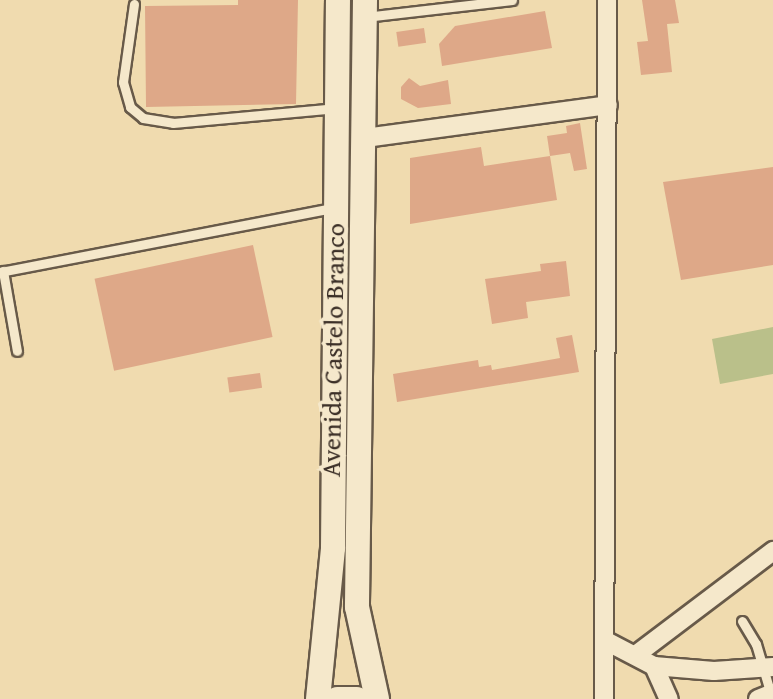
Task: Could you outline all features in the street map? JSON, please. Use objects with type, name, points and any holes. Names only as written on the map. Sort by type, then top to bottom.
[{"type":"main road","name":"Avenida Castelo Branco","points":[[318,699],[333,548],[338,0]]},
{"type":"main road","name":"Avenida Castelo Branco","points":[[365,9],[357,607],[377,699]]},
{"type":"main road","points":[[337,699],[357,699]]},
{"type":"street","points":[[600,698],[606,641],[607,0]]},
{"type":"street","points":[[365,138],[608,105]]},
{"type":"street","points":[[637,654],[684,622],[773,551]]},
{"type":"street","points":[[606,641],[637,654],[654,666],[669,699]]},
{"type":"street","points":[[654,666],[714,671],[769,667]]},
{"type":"lane","points":[[365,9],[512,0]]},
{"type":"lane","points":[[134,4],[123,82],[130,107],[143,118],[173,123],[337,108]]},
{"type":"lane","points":[[17,351],[2,271],[336,207]]},
{"type":"lane","points":[[742,621],[769,667],[769,696]]},
{"type":"green space","points":[[773,327],[773,374],[720,384],[712,339]]},
{"type":"building","points":[[238,0],[298,0],[296,104],[146,107],[145,6],[238,5]]},
{"type":"building","points":[[642,0],[675,0],[679,23],[667,24],[672,72],[641,75],[637,42],[648,41]]},
{"type":"building","points":[[545,11],[552,48],[442,66],[439,44],[455,26]]},
{"type":"building","points":[[424,28],[426,43],[398,47],[396,32]]},
{"type":"building","points":[[409,78],[420,86],[448,80],[451,104],[418,108],[401,99],[401,87]]},
{"type":"building","points":[[580,123],[587,169],[574,171],[570,153],[550,156],[547,136],[567,133],[566,126]]},
{"type":"building","points":[[481,147],[484,166],[550,156],[557,200],[410,224],[410,158]]},
{"type":"building","points":[[773,167],[773,265],[681,280],[663,182]]},
{"type":"building","points":[[253,245],[273,337],[114,371],[95,279]]},
{"type":"building","points":[[566,261],[570,296],[526,302],[528,318],[492,324],[485,279],[541,271],[540,264]]},
{"type":"building","points":[[572,335],[579,372],[397,402],[393,374],[478,360],[479,367],[491,365],[492,370],[560,358],[556,338]]},
{"type":"building","points":[[260,373],[262,388],[229,392],[227,378]]}]
